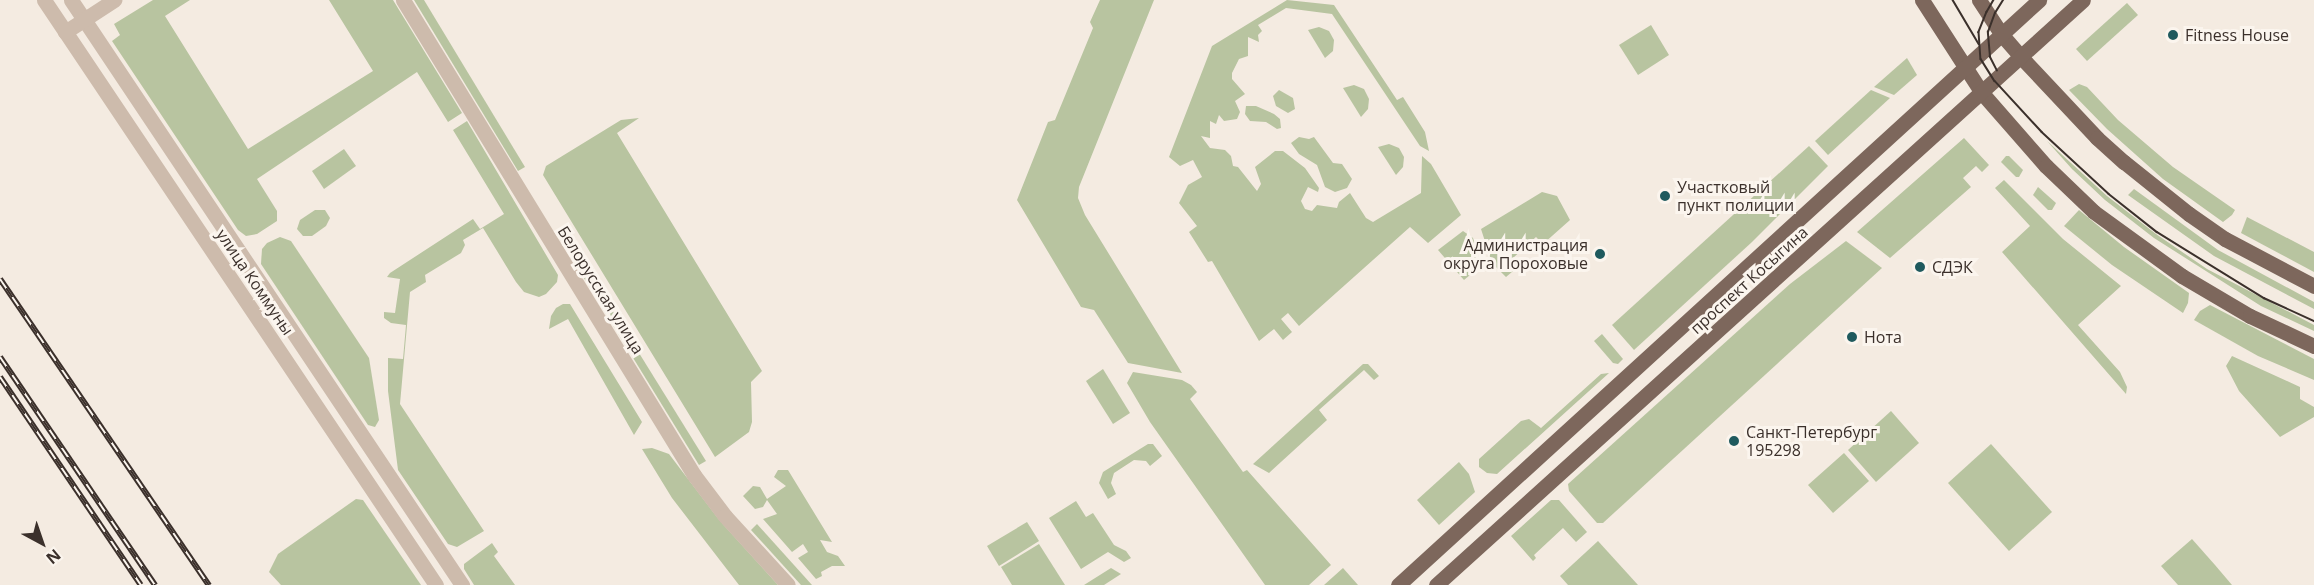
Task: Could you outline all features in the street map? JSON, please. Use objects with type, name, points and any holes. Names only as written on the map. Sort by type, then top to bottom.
[{"type":"main road","points":[[1922,0],[1982,93],[2061,182],[2129,240],[2182,276],[2250,316],[2314,346]]},
{"type":"main road","points":[[1979,0],[2002,35],[2097,138],[2165,195],[2225,239],[2314,286]]},
{"type":"main road","name":"проспект Косыгина","points":[[1398,585],[2039,0]]},
{"type":"main road","name":"проспект Косыгина","points":[[1436,585],[2083,0]]},
{"type":"street","name":"улица Коммуны","points":[[44,0],[436,585]]},
{"type":"street","name":"улица Коммуны","points":[[71,0],[462,585]]},
{"type":"street","points":[[65,32],[114,0]]},
{"type":"street","name":"Белорусская улица","points":[[404,0],[694,475],[725,516],[788,585]]},
{"type":"green space","points":[[153,0],[190,0],[165,16],[248,149],[373,71],[329,0],[393,0],[462,113],[448,122],[417,72],[257,179],[277,211],[277,221],[257,234],[246,236],[238,230],[112,41],[120,35],[114,24]]},
{"type":"green space","points":[[414,0],[424,0],[525,167],[518,171]]},
{"type":"green space","points":[[1100,0],[1154,0],[1079,187],[1078,198],[1085,215],[1182,373],[1128,363],[1094,310],[1081,307],[1017,200],[1048,122],[1055,120],[1093,28],[1090,22]]},
{"type":"green space","points":[[1287,0],[1334,5],[1397,100],[1403,97],[1425,132],[1429,151],[1420,146],[1332,14],[1286,8],[1258,25],[1262,31],[1258,35],[1259,42],[1248,37],[1248,56],[1239,59],[1232,73],[1232,79],[1245,94],[1235,101],[1240,112],[1237,119],[1224,121],[1219,115],[1216,124],[1210,121],[1210,138],[1201,136],[1210,148],[1225,150],[1231,156],[1233,166],[1238,167],[1257,191],[1261,184],[1255,167],[1275,151],[1283,151],[1305,168],[1319,188],[1318,192],[1308,187],[1301,201],[1305,209],[1312,211],[1317,205],[1337,208],[1339,202],[1350,193],[1366,218],[1373,222],[1421,193],[1422,156],[1431,164],[1461,215],[1428,243],[1410,227],[1299,326],[1288,313],[1281,319],[1292,332],[1283,340],[1274,329],[1259,341],[1212,261],[1208,262],[1189,232],[1197,226],[1179,203],[1188,185],[1202,177],[1193,160],[1180,166],[1169,157],[1212,46]]},
{"type":"green space","points":[[2127,3],[2138,15],[2087,61],[2076,49]]},
{"type":"green space","points":[[1651,25],[1669,55],[1638,75],[1619,45]]},
{"type":"green space","points":[[1319,27],[1329,31],[1334,40],[1333,51],[1325,58],[1308,30]]},
{"type":"green space","points":[[1907,58],[1917,75],[1894,95],[1874,87]]},
{"type":"green space","points":[[2079,84],[2087,87],[2118,120],[2173,167],[2235,210],[2232,215],[2223,222],[2163,179],[2107,129],[2069,90]]},
{"type":"green space","points":[[1354,85],[1364,89],[1369,99],[1368,109],[1361,117],[1343,88]]},
{"type":"green space","points":[[1279,90],[1293,98],[1295,109],[1288,113],[1276,106],[1273,96]]},
{"type":"green space","points":[[1871,90],[1890,98],[1828,155],[1815,141]]},
{"type":"green space","points":[[1246,106],[1256,106],[1274,114],[1280,119],[1281,128],[1277,129],[1266,122],[1250,121],[1245,114]]},
{"type":"green space","points":[[639,118],[617,133],[762,371],[751,382],[752,422],[749,432],[715,457],[543,175],[546,166],[621,120]]},
{"type":"green space","points":[[467,121],[558,275],[557,282],[546,294],[539,297],[524,292],[483,228],[463,240],[465,245],[461,253],[425,275],[426,282],[410,292],[400,404],[484,531],[457,547],[448,544],[398,470],[388,391],[388,358],[403,359],[406,325],[391,323],[384,318],[384,312],[395,313],[400,279],[387,277],[390,273],[473,219],[480,229],[504,214],[453,130]]},
{"type":"green space","points":[[1299,137],[1309,139],[1314,137],[1333,163],[1342,164],[1352,179],[1347,188],[1335,192],[1325,187],[1317,165],[1299,154],[1291,143]]},
{"type":"green space","points":[[1964,138],[1989,165],[1982,172],[1976,166],[1963,178],[1971,187],[1890,258],[1857,232]]},
{"type":"green space","points":[[2047,141],[2107,196],[2156,234],[2207,269],[2314,325],[2314,331],[2261,306],[2154,238],[2105,200],[2072,169]]},
{"type":"green space","points":[[1389,144],[1399,148],[1404,157],[1403,167],[1396,175],[1378,147]]},
{"type":"green space","points":[[1809,146],[1828,166],[1752,242],[1634,350],[1612,325]]},
{"type":"green space","points":[[344,149],[356,166],[324,189],[312,171]]},
{"type":"green space","points":[[2009,156],[2023,170],[2019,177],[2016,177],[2001,162]]},
{"type":"green space","points":[[2004,180],[2063,239],[2121,286],[2078,325],[2120,372],[2127,387],[2126,394],[2002,252],[2030,226],[1995,188]]},
{"type":"green space","points":[[2038,187],[2056,203],[2052,210],[2048,210],[2033,195]]},
{"type":"green space","points":[[2134,189],[2218,250],[2314,302],[2314,309],[2214,256],[2128,195]]},
{"type":"green space","points":[[1542,192],[1557,196],[1570,220],[1543,244],[1536,237],[1513,258],[1519,266],[1506,277],[1492,263],[1481,229]]},
{"type":"green space","points":[[315,210],[325,210],[330,218],[326,226],[312,236],[303,236],[297,229],[300,220]]},
{"type":"green space","points":[[2079,210],[2124,247],[2189,293],[2188,303],[2183,313],[2112,265],[2064,226]]},
{"type":"green space","points":[[2247,217],[2314,252],[2314,272],[2241,233]]},
{"type":"green space","points":[[1463,231],[1473,238],[1482,265],[1464,280],[1438,250]]},
{"type":"green space","points":[[280,237],[291,241],[369,358],[379,420],[375,427],[368,425],[261,264],[262,249],[267,243]]},
{"type":"green space","points":[[1846,241],[1882,268],[1603,523],[1597,523],[1569,491],[1568,484],[1790,284]]},
{"type":"green space","points":[[577,253],[706,461],[699,465],[571,257]]},
{"type":"green space","points":[[563,304],[570,304],[642,422],[634,435],[568,319],[549,329],[551,316],[556,308]]},
{"type":"green space","points":[[2210,305],[2314,359],[2314,380],[2258,356],[2194,320],[2200,311]]},
{"type":"green space","points":[[1602,334],[1623,359],[1618,364],[1613,363],[1594,341]]},
{"type":"green space","points":[[2232,356],[2300,387],[2300,399],[2314,407],[2314,417],[2280,437],[2239,391],[2226,366]]},
{"type":"green space","points":[[1363,364],[1368,364],[1379,376],[1374,380],[1364,370],[1319,410],[1327,420],[1269,473],[1253,464]]},
{"type":"green space","points":[[1103,369],[1130,413],[1113,424],[1086,381]]},
{"type":"green space","points":[[1133,372],[1182,380],[1191,385],[1197,392],[1190,399],[1243,472],[1247,470],[1331,565],[1309,585],[1265,585],[1150,422],[1127,383]]},
{"type":"green space","points":[[1609,373],[1497,474],[1487,473],[1479,467],[1479,459],[1521,421],[1529,419],[1541,428],[1601,374]]},
{"type":"green space","points":[[1891,411],[1919,443],[1876,482],[1848,450]]},
{"type":"green space","points":[[1148,444],[1153,444],[1162,456],[1150,466],[1146,461],[1134,460],[1114,473],[1111,483],[1116,494],[1108,499],[1099,483],[1103,472]]},
{"type":"green space","points":[[1991,444],[2052,512],[2009,551],[1948,483]]},
{"type":"green space","points":[[652,448],[669,454],[720,521],[778,585],[739,585],[672,498],[642,449]]},
{"type":"green space","points":[[1844,453],[1869,481],[1833,513],[1808,485]]},
{"type":"green space","points":[[1459,462],[1469,474],[1475,492],[1439,525],[1417,500]]},
{"type":"green space","points":[[778,470],[788,470],[832,542],[820,540],[827,552],[838,556],[845,566],[832,566],[821,572],[822,576],[816,579],[798,558],[808,552],[803,544],[792,552],[763,519],[777,514],[767,500],[763,507],[755,509],[743,496],[753,486],[760,487],[767,499],[786,486],[774,477]]},
{"type":"green space","points":[[356,499],[363,500],[421,585],[281,585],[269,572],[278,554]]},
{"type":"green space","points":[[1551,500],[1559,500],[1587,532],[1576,542],[1563,528],[1534,555],[1536,558],[1533,561],[1511,536]]},
{"type":"green space","points":[[1076,501],[1086,517],[1093,513],[1114,545],[1126,551],[1131,558],[1124,562],[1108,552],[1081,569],[1049,518]]},
{"type":"green space","points":[[1027,522],[1039,541],[999,566],[987,546]]},
{"type":"green space","points":[[757,524],[812,585],[801,585],[751,530]]},
{"type":"green space","points":[[2192,539],[2232,585],[2178,585],[2161,566]]},
{"type":"green space","points":[[1598,541],[1638,585],[1568,585],[1560,576]]},
{"type":"green space","points":[[492,543],[498,552],[494,556],[515,585],[474,585],[464,569],[464,564]]},
{"type":"green space","points":[[1039,544],[1065,585],[1012,585],[1001,567]]},
{"type":"green space","points":[[1111,568],[1121,574],[1104,585],[1084,585]]},
{"type":"green space","points":[[1343,568],[1358,585],[1324,585]]},
{"type":"tram line","points":[[1953,0],[1979,44]]},
{"type":"tram line","points":[[1994,0],[1979,32],[1981,59],[1995,81],[2042,132],[2109,194],[2157,232],[2264,298],[2314,321]]},
{"type":"tram line","points":[[1997,71],[1990,57],[1988,32],[2003,0]]},
{"type":"railway","points":[[0,279],[209,585]]},
{"type":"railway","points":[[0,357],[155,585]]},
{"type":"railway","points":[[0,377],[141,585]]},
{"type":"place","name":"Fitness House","points":[[2173,35]]},
{"type":"place","name":"Участковый пункт полиции","points":[[1665,196]]},
{"type":"place","name":"Администрация округа Пороховые","points":[[1600,254]]},
{"type":"place","name":"СДЭК","points":[[1920,267]]},
{"type":"place","name":"Нота","points":[[1852,337]]},
{"type":"place","name":"Санкт-Петербург 195298","points":[[1734,441]]}]
